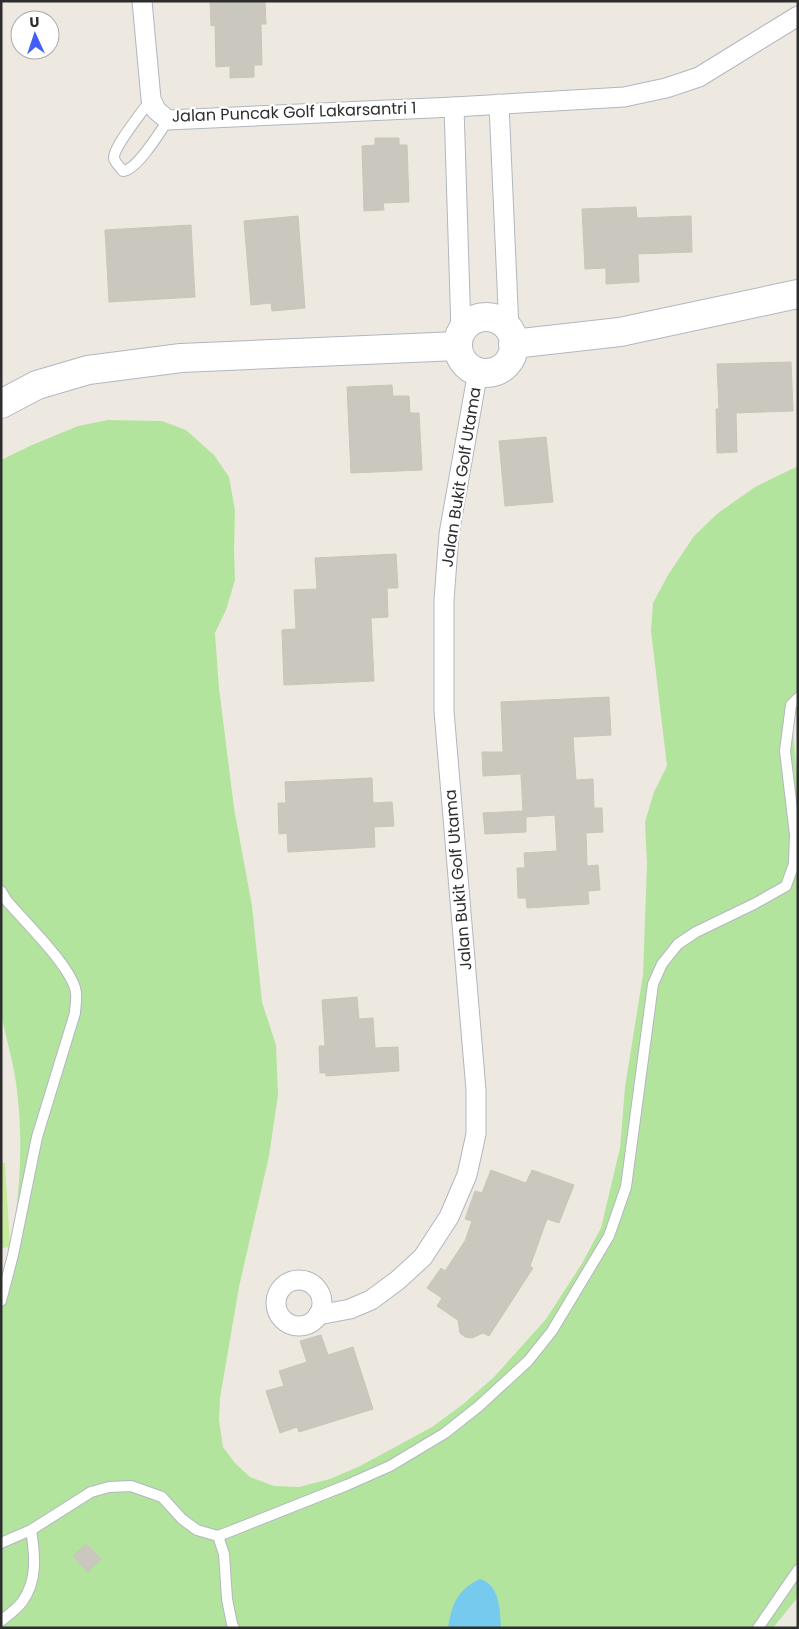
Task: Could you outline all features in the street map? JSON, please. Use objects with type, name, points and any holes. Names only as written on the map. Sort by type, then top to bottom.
[{"type":"street","name":"Jalan Puncak Golf Lakarsantri 1","points":[[142,1],[151,100],[156,110],[168,120],[624,97],[666,88],[699,77],[798,16]]},
{"type":"street","points":[[454,107],[459,338],[462,359],[466,365],[478,372],[487,372],[503,366],[509,360],[512,353],[499,104]]},
{"type":"street","points":[[511,337],[620,332],[798,294]]},
{"type":"street","points":[[459,338],[469,323],[485,317],[491,317],[502,322],[511,337]]},
{"type":"street","points":[[1,404],[37,385],[88,370],[182,358],[459,338]]},
{"type":"street","name":"Jalan Bukit Golf Utama","points":[[318,1315],[350,1309],[371,1300],[398,1280],[423,1256],[449,1217],[467,1175],[476,1134],[476,1090],[444,711],[444,600],[449,534],[478,372]]},
{"type":"lane","points":[[151,100],[121,141],[114,155],[114,160],[123,171],[127,171],[136,164],[168,120]]},
{"type":"lane","points":[[1,1543],[31,1530],[91,1492],[109,1487],[131,1486],[162,1497],[196,1530],[218,1536],[339,1489],[390,1466],[445,1434],[528,1361],[552,1332],[609,1236],[626,1187],[653,984],[662,964],[678,944],[696,932],[786,886],[794,864],[795,835],[785,751],[791,705],[798,698]]},
{"type":"lane","points":[[1,891],[6,901],[70,976],[76,993],[75,1013],[37,1137],[13,1255],[1,1301]]},
{"type":"lane","points":[[1,1621],[22,1602],[33,1578],[35,1559],[31,1530]]},
{"type":"lane","points":[[218,1536],[224,1554],[227,1599],[234,1628]]},
{"type":"lane","points":[[758,1628],[798,1570]]},
{"type":"green space","points":[[108,420],[162,421],[186,430],[214,455],[229,477],[235,510],[235,580],[226,610],[215,633],[219,688],[234,808],[252,906],[262,1002],[276,1045],[278,1095],[269,1156],[239,1287],[220,1398],[219,1420],[223,1447],[235,1463],[250,1477],[274,1486],[299,1487],[330,1479],[360,1466],[432,1427],[462,1405],[494,1377],[546,1319],[581,1265],[601,1228],[620,1148],[625,1087],[643,975],[647,864],[645,822],[654,792],[667,766],[651,631],[653,603],[668,575],[694,536],[718,513],[755,487],[798,466],[798,705],[791,710],[798,783],[798,1597],[773,1628],[1,1628],[1,1299],[11,1250],[17,1200],[20,1125],[17,1089],[1,1014],[1,460],[78,426]]},
{"type":"green space","points":[[1,1163],[5,1163],[10,1247],[1,1248]]},
{"type":"water","points":[[480,1579],[492,1587],[498,1599],[501,1628],[448,1628],[451,1612],[457,1599],[466,1588]]},
{"type":"building","points":[[210,1],[265,1],[266,24],[261,24],[262,65],[254,65],[254,77],[230,78],[230,66],[216,67],[215,25],[211,26]]},
{"type":"building","points":[[375,138],[399,138],[399,145],[407,145],[409,202],[383,203],[384,210],[364,211],[362,146],[375,145]]},
{"type":"building","points":[[636,207],[637,218],[691,216],[692,252],[638,254],[639,282],[606,284],[606,268],[585,269],[582,209]]},
{"type":"building","points":[[298,216],[305,308],[272,311],[271,303],[251,305],[244,221]]},
{"type":"building","points":[[191,225],[195,297],[109,302],[105,230]]},
{"type":"building","points":[[791,362],[793,411],[736,413],[737,452],[717,453],[716,409],[719,409],[717,364]]},
{"type":"building","points":[[392,385],[393,396],[409,396],[410,413],[419,413],[422,470],[351,473],[347,387]]},
{"type":"building","points":[[546,437],[553,502],[505,506],[499,441]]},
{"type":"building","points":[[396,554],[398,588],[387,588],[388,617],[371,618],[374,681],[284,685],[282,630],[296,629],[294,590],[317,589],[315,558]]},
{"type":"building","points":[[609,697],[611,735],[573,737],[576,780],[593,779],[594,808],[602,808],[603,832],[586,833],[587,866],[598,865],[600,890],[588,891],[589,904],[527,908],[526,898],[518,898],[517,868],[525,868],[524,853],[557,851],[555,815],[526,817],[526,832],[485,834],[483,813],[523,811],[521,774],[483,776],[482,752],[503,752],[501,702]]},
{"type":"building","points":[[372,778],[373,803],[392,802],[394,826],[374,827],[375,847],[288,852],[287,833],[279,834],[278,803],[286,803],[285,782]]},
{"type":"building","points":[[357,997],[359,1019],[373,1018],[375,1048],[398,1047],[399,1071],[326,1076],[326,1073],[320,1073],[319,1046],[325,1046],[322,1000]]},
{"type":"building","points":[[491,1170],[526,1183],[532,1170],[574,1185],[559,1223],[547,1219],[530,1266],[533,1268],[489,1336],[483,1333],[472,1338],[465,1337],[460,1333],[458,1320],[437,1306],[442,1298],[427,1288],[441,1268],[445,1271],[465,1241],[472,1221],[465,1219],[475,1191],[482,1193]]},
{"type":"building","points":[[321,1335],[328,1355],[353,1347],[373,1409],[299,1432],[297,1427],[280,1433],[266,1391],[284,1386],[279,1371],[307,1362],[300,1341]]},
{"type":"building","points":[[86,1544],[101,1559],[88,1572],[73,1556]]}]
